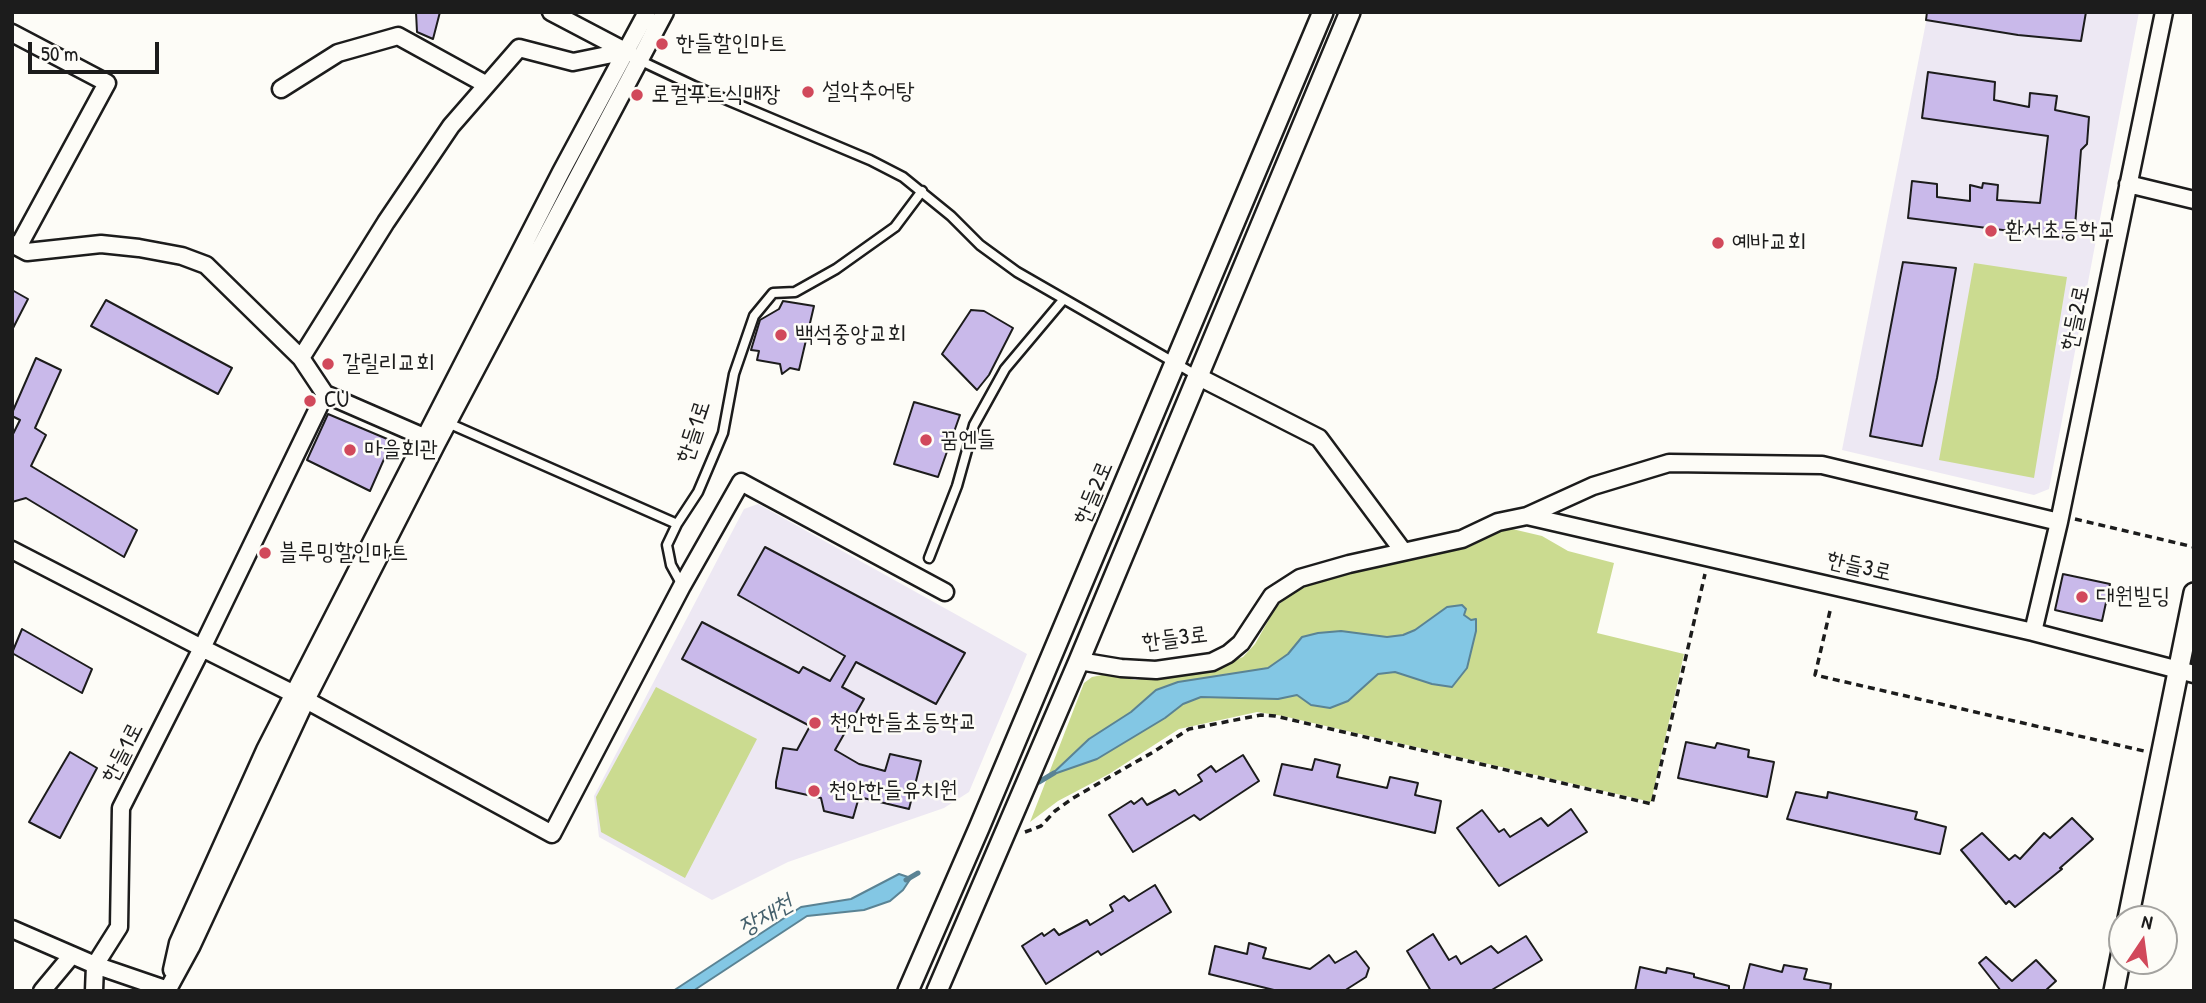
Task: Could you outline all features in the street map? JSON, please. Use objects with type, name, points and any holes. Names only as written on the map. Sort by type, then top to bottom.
[{"type":"street","points":[[551,12],[633,56]]},
{"type":"street","points":[[431,440],[448,423],[633,56],[647,12]]},
{"type":"street","points":[[12,929],[94,965],[167,990],[191,947],[300,697],[431,440],[561,172],[633,56],[665,12]]},
{"type":"street","name":"한들2로","points":[[908,991],[1323,12]]},
{"type":"street","points":[[937,991],[1079,661],[1350,12]]},
{"type":"street","name":"한들2로","points":[[2033,632],[2164,12]]},
{"type":"street","points":[[12,33],[107,83],[15,246],[27,252],[101,244],[182,256],[206,265],[301,358],[325,394],[431,440]]},
{"type":"street","points":[[281,89],[338,53],[398,36],[486,85]]},
{"type":"street","points":[[301,358],[393,211],[451,126],[519,48],[573,62],[633,56]]},
{"type":"street","points":[[2129,184],[2194,200]]},
{"type":"street","points":[[1197,376],[1319,438],[1403,551]]},
{"type":"street","name":"한들1로","points":[[94,965],[119,927],[121,808],[325,394]]},
{"type":"street","name":"한들3로","points":[[1079,661],[1156,670],[1212,662],[1241,643],[1272,596],[1300,578],[1403,551],[1462,539],[1498,522],[1527,516],[1593,486],[1669,463],[1822,465],[2059,519]]},
{"type":"street","points":[[12,551],[300,697],[552,834],[682,586],[741,482],[945,592]]},
{"type":"street","name":"한들3로","points":[[1527,516],[2033,632],[2186,672]]},
{"type":"street","points":[[2131,905],[2161,755],[2186,672],[2194,593]]},
{"type":"street","points":[[42,991],[72,955]]},
{"type":"street","points":[[94,965],[94,991]]},
{"type":"lane","points":[[633,56],[694,86],[870,160],[903,177],[980,245],[1017,272],[1197,376]]},
{"type":"lane","name":"한들1로","points":[[682,586],[671,565],[667,545],[698,492],[723,433],[734,374],[754,316],[773,293],[795,292],[836,269],[895,226],[922,191]]},
{"type":"lane","points":[[929,558],[957,486],[974,425],[1005,369],[1063,299]]},
{"type":"lane","points":[[448,423],[677,524]]},
{"type":"path","points":[[2059,519],[2194,547]]},
{"type":"path","points":[[1004,835],[1030,832],[1041,826],[1073,798],[1189,729],[1261,715],[1275,716],[1652,804],[1709,559]]},
{"type":"path","points":[[1830,611],[1815,675],[2161,755]]},
{"type":"shaded area","name":"환서초등학교","points":[[1928,12],[2139,12],[2049,489],[2034,495],[1842,450]]},
{"type":"shaded area","name":"천안한들초등학교","points":[[758,504],[1027,654],[969,792],[944,808],[788,862],[712,900],[599,837],[594,796],[744,509]]},
{"type":"green space","points":[[1974,263],[2067,277],[2034,478],[1939,460]]},
{"type":"green space","points":[[1508,528],[1542,536],[1568,551],[1614,563],[1597,633],[1684,654],[1651,802],[1257,712],[1179,729],[1109,774],[1058,801],[1030,822],[1084,683],[1092,677],[1107,674],[1135,680],[1213,669],[1243,657],[1255,644],[1276,607],[1293,592],[1316,581],[1467,548]]},
{"type":"green space","points":[[656,687],[757,739],[685,878],[601,832],[596,797]]},
{"type":"water","points":[[1462,605],[1466,609],[1464,615],[1471,620],[1476,619],[1476,631],[1467,668],[1452,687],[1432,684],[1395,672],[1378,674],[1348,701],[1330,708],[1311,705],[1297,695],[1278,699],[1201,697],[1183,704],[1097,759],[1051,775],[1089,739],[1131,712],[1156,690],[1178,682],[1268,668],[1288,654],[1302,637],[1318,633],[1341,631],[1387,637],[1403,635],[1415,630],[1447,607]]},
{"type":"water","points":[[899,874],[911,878],[903,890],[890,901],[864,910],[807,916],[693,991],[673,991],[801,907],[851,899]]},
{"type":"building","points":[[416,12],[440,12],[433,39],[417,32]]},
{"type":"building","points":[[1927,12],[2086,12],[2081,41],[2018,35],[1926,20]]},
{"type":"building","points":[[1928,72],[1995,82],[1994,100],[2029,107],[2030,93],[2057,96],[2055,110],[2089,117],[2087,144],[2081,150],[2074,239],[1908,218],[1912,181],[1937,184],[1937,197],[1970,201],[1970,185],[1982,188],[1983,183],[1998,185],[1997,200],[2040,203],[2048,136],[1922,118]]},
{"type":"building","points":[[1903,262],[1956,268],[1922,446],[1870,436]]},
{"type":"building","points":[[12,290],[28,299],[12,330]]},
{"type":"building","points":[[106,300],[232,368],[218,394],[91,326]]},
{"type":"building","name":"백석중앙교회","points":[[783,301],[814,306],[799,370],[790,368],[782,374],[780,364],[757,360],[759,351],[751,350],[760,320],[779,309]]},
{"type":"building","points":[[971,310],[984,311],[1013,328],[989,375],[977,390],[942,354]]},
{"type":"building","points":[[36,358],[61,370],[35,428],[46,435],[31,466],[137,530],[124,557],[26,498],[12,502],[12,436],[20,420],[12,416],[12,413]]},
{"type":"building","name":"꿈엔들","points":[[914,402],[960,415],[938,477],[894,464]]},
{"type":"building","name":"마을회관","points":[[328,414],[392,441],[370,491],[307,460]]},
{"type":"building","points":[[765,547],[965,653],[936,704],[856,662],[842,687],[864,699],[835,750],[859,764],[885,771],[890,754],[921,761],[909,809],[859,797],[853,818],[824,811],[821,798],[776,788],[783,748],[797,750],[810,726],[682,659],[702,622],[799,673],[803,667],[830,681],[845,656],[738,595]]},
{"type":"building","name":"대원빌딩","points":[[2063,574],[2110,584],[2102,621],[2055,610]]},
{"type":"building","points":[[22,629],[92,669],[82,693],[12,653]]},
{"type":"building","points":[[1686,742],[1715,748],[1717,743],[1749,750],[1748,757],[1774,762],[1767,797],[1678,778]]},
{"type":"building","points":[[70,752],[97,768],[60,838],[29,822]]},
{"type":"building","points":[[1243,755],[1259,781],[1200,820],[1194,815],[1133,852],[1109,815],[1131,801],[1134,804],[1142,798],[1147,805],[1175,790],[1179,795],[1202,781],[1198,775],[1211,766],[1216,772]]},
{"type":"building","points":[[1315,759],[1340,765],[1337,777],[1387,788],[1390,777],[1418,783],[1415,795],[1441,801],[1435,833],[1274,795],[1282,764],[1312,770]]},
{"type":"building","points":[[1796,792],[1827,798],[1828,792],[1917,812],[1915,819],[1946,827],[1940,854],[1787,819]]},
{"type":"building","points":[[1571,809],[1587,832],[1499,886],[1457,828],[1482,810],[1499,832],[1504,829],[1510,837],[1541,818],[1548,826]]},
{"type":"building","points":[[2072,818],[2093,839],[2060,868],[2062,869],[2015,907],[2009,901],[2006,904],[1961,850],[1982,833],[2009,860],[2015,855],[2020,859],[2044,833],[2050,838]]},
{"type":"building","points":[[1155,885],[1171,912],[1101,955],[1098,951],[1046,984],[1022,946],[1054,929],[1059,935],[1087,920],[1090,925],[1113,911],[1110,905],[1124,896],[1129,901]]},
{"type":"building","points":[[1433,934],[1449,960],[1456,956],[1461,964],[1491,946],[1498,953],[1526,936],[1542,960],[1490,991],[1431,991],[1407,951]]},
{"type":"building","points":[[1249,943],[1266,948],[1263,958],[1310,969],[1329,955],[1335,963],[1356,951],[1369,968],[1366,977],[1344,991],[1278,991],[1209,974],[1215,946],[1247,954]]},
{"type":"building","points":[[1986,957],[2012,981],[2036,960],[2056,981],[2045,991],[2001,991],[1979,963]]},
{"type":"building","points":[[1750,964],[1782,972],[1784,965],[1807,969],[1804,979],[1831,984],[1830,991],[1743,991]]},
{"type":"building","points":[[1640,967],[1666,973],[1667,968],[1694,974],[1694,977],[1729,986],[1729,991],[1635,991]]},
{"type":"waterway","name":"장재천","points":[[1039,782],[1054,773]]},
{"type":"waterway","name":"장재천","points":[[906,880],[918,873]]},
{"type":"place","name":"한들할인마트","points":[[662,44]]},
{"type":"place","name":"설악추어탕","points":[[808,92]]},
{"type":"place","name":"로컬푸트식매장","points":[[637,95]]},
{"type":"place","name":"환서초등학교","points":[[1991,231]]},
{"type":"place","name":"예바교회","points":[[1718,243]]},
{"type":"place","name":"백석중앙교회","points":[[781,335]]},
{"type":"place","name":"갈릴리교회","points":[[328,364]]},
{"type":"place","name":"CU","points":[[310,401]]},
{"type":"place","name":"꿈엔들","points":[[926,440]]},
{"type":"place","name":"마을회관","points":[[350,450]]},
{"type":"place","name":"블루밍할인마트","points":[[265,553]]},
{"type":"place","name":"대원빌딩","points":[[2082,597]]},
{"type":"place","name":"천안한들초등학교","points":[[815,723]]},
{"type":"place","name":"천안한들유치원","points":[[814,791]]}]
